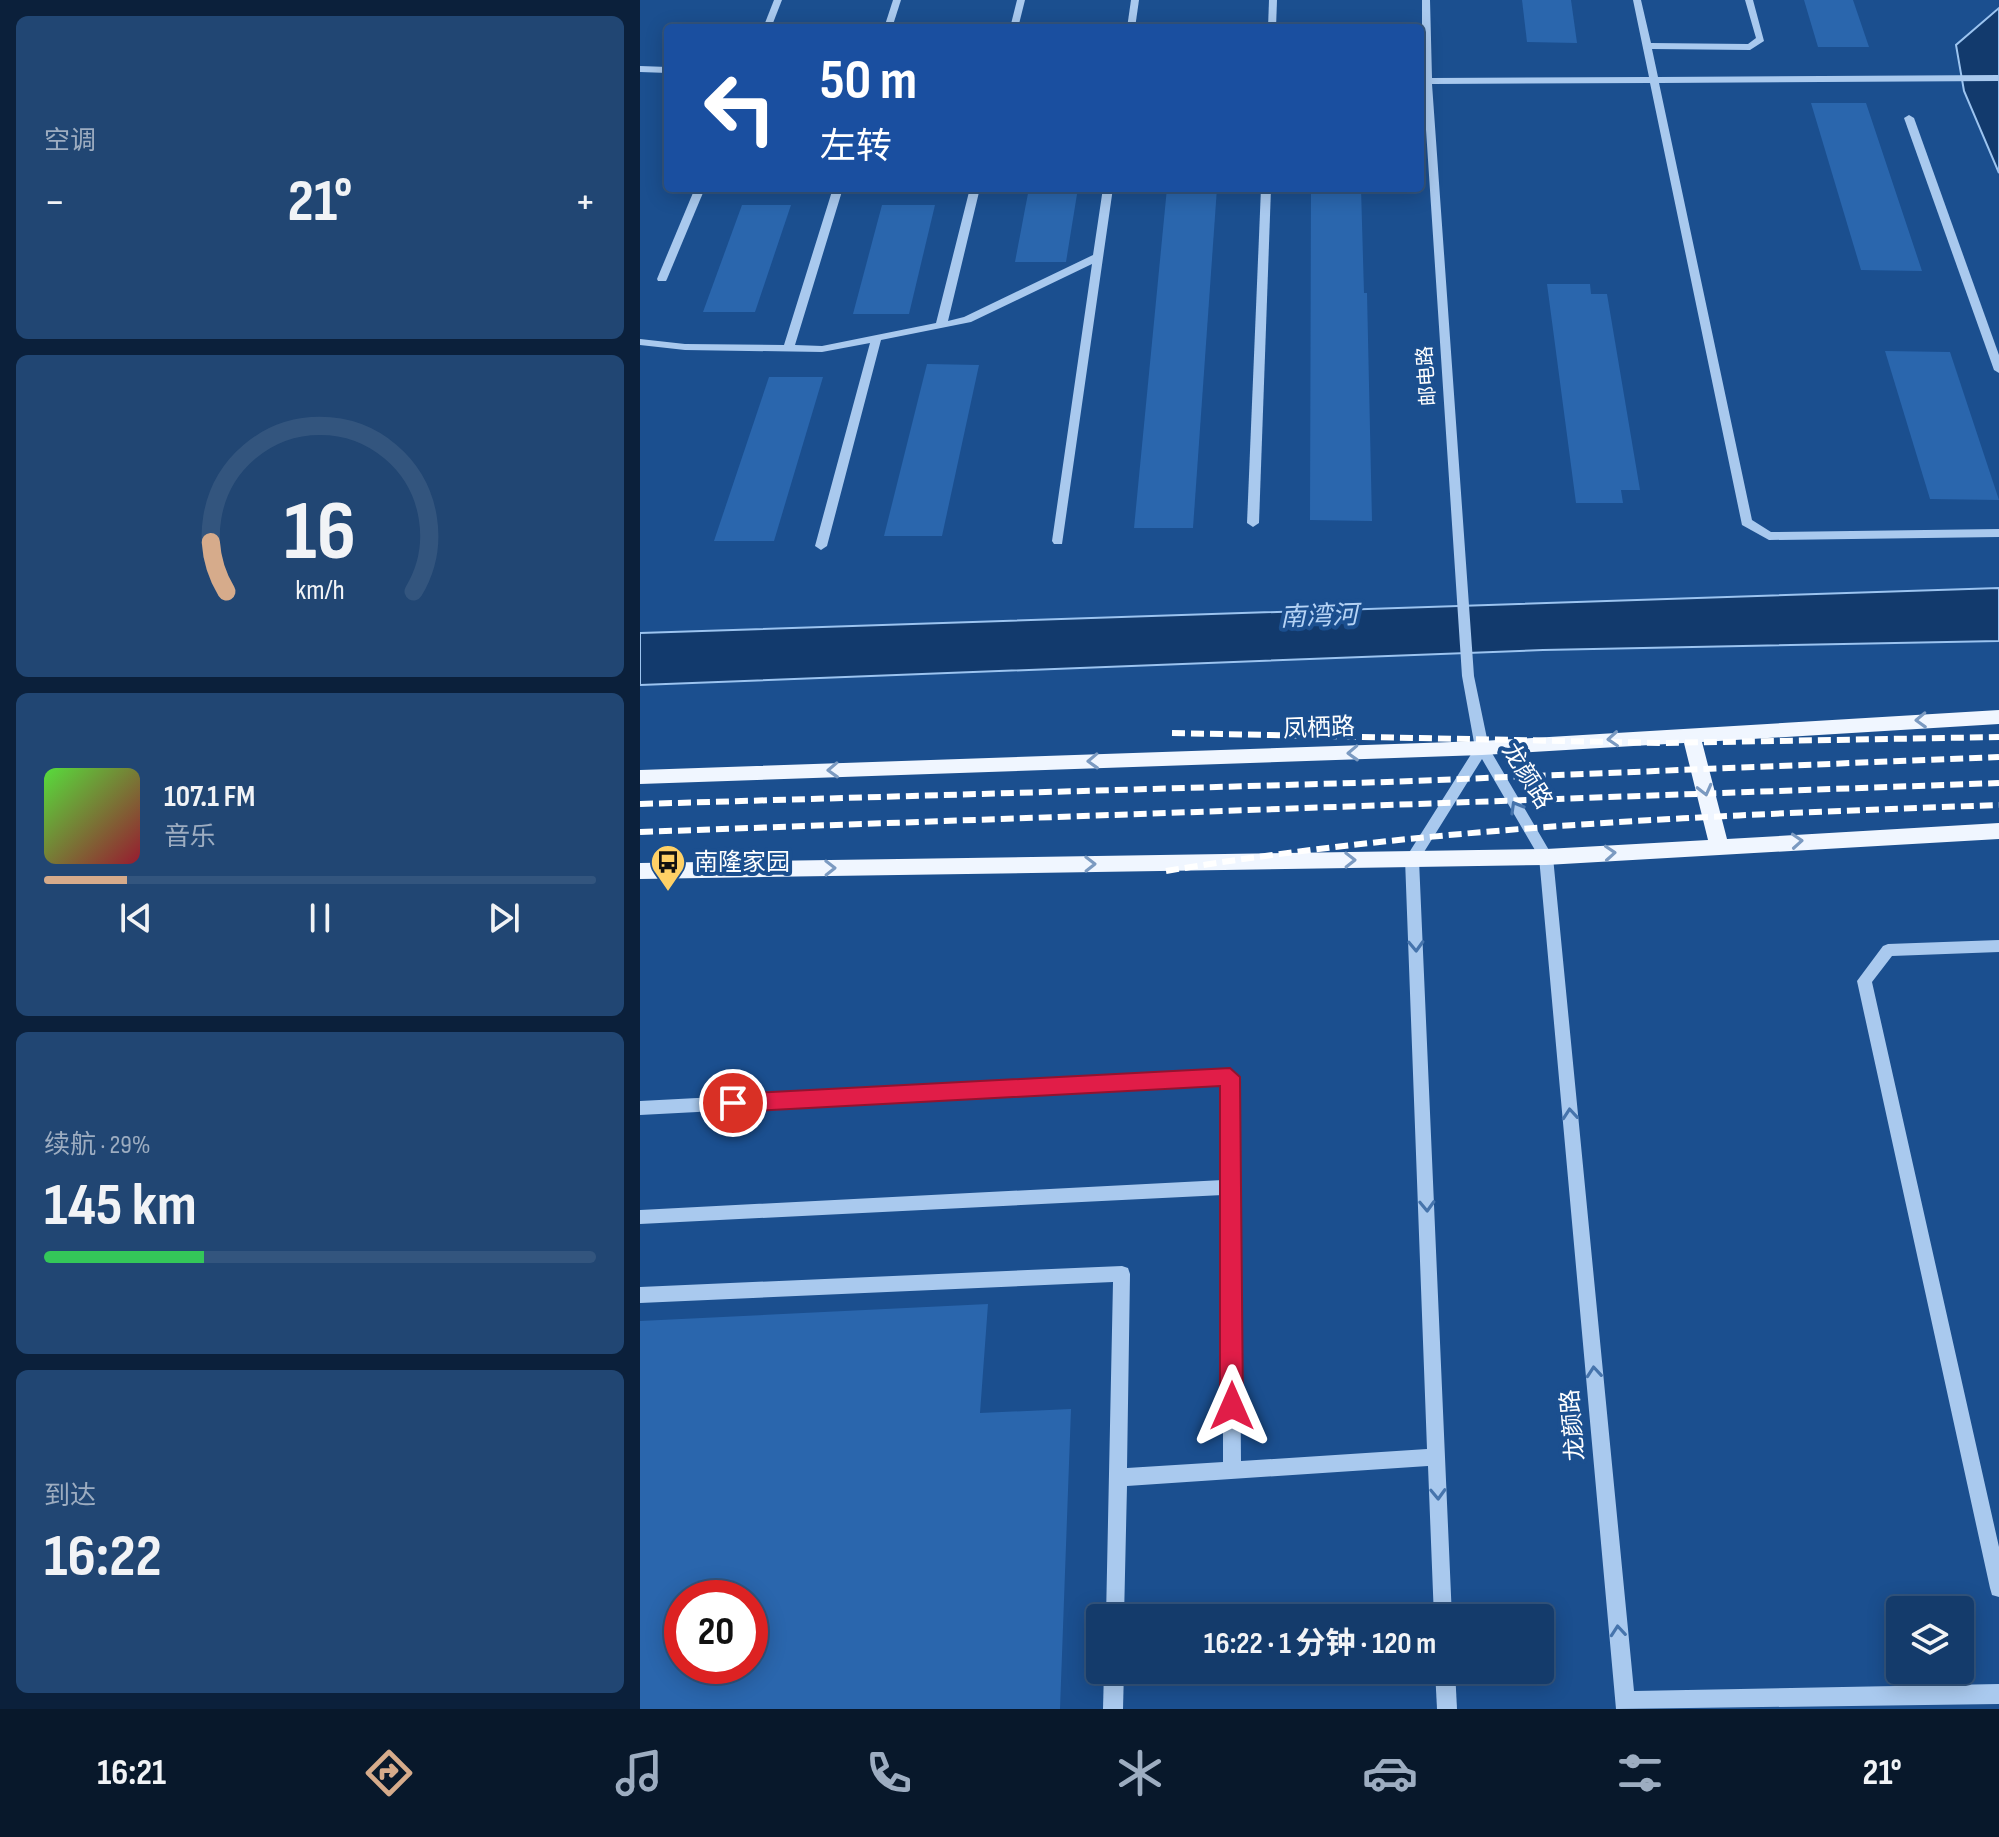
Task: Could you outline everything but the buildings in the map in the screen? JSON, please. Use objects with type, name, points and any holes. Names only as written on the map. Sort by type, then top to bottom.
[{"type":"main road","name":"凤栖路","points":[[640,777],[1482,748],[1999,717]]},
{"type":"main road","points":[[1691,734],[1719,846]]},
{"type":"main road","points":[[640,871],[1546,857],[1999,831]]},
{"type":"street","points":[[769,24],[778,0]]},
{"type":"street","points":[[889,24],[897,0]]},
{"type":"street","points":[[1015,24],[1021,0]]},
{"type":"street","points":[[1132,24],[1135,0]]},
{"type":"street","points":[[1272,24],[1273,0]]},
{"type":"street","name":"邮电路","points":[[1426,0],[1424,81],[1460,573],[1468,676],[1482,748]]},
{"type":"street","points":[[1637,0],[1746,522],[1769,536],[1999,533]]},
{"type":"street","points":[[1646,46],[1750,47],[1761,39],[1749,0]]},
{"type":"street","points":[[640,69],[664,70]]},
{"type":"street","points":[[1424,81],[1999,78]]},
{"type":"street","points":[[1909,118],[1999,370]]},
{"type":"street","points":[[662,279],[698,192]]},
{"type":"street","points":[[788,349],[837,192]]},
{"type":"street","points":[[941,326],[974,192]]},
{"type":"street","points":[[1058,541],[1107,192]]},
{"type":"street","points":[[1253,523],[1266,192]]},
{"type":"street","points":[[640,342],[685,347],[822,349],[876,339],[967,320],[1098,257]]},
{"type":"street","points":[[821,546],[876,339]]},
{"type":"street","name":"龙颜路","points":[[1412,859],[1482,748],[1546,857],[1625,1705]]},
{"type":"street","points":[[1412,859],[1442,1604]]},
{"type":"street","points":[[1999,946],[1888,950],[1864,981],[1999,1588]]},
{"type":"street","points":[[640,1108],[1230,1077],[1232,1469]]},
{"type":"street","points":[[640,1217],[1230,1187]]},
{"type":"street","points":[[640,1295],[1122,1274],[1115,1604]]},
{"type":"street","points":[[1118,1478],[1437,1457]]},
{"type":"street","points":[[1113,1709],[1114,1684]]},
{"type":"street","points":[[1446,1684],[1447,1709]]},
{"type":"street","points":[[1625,1705],[1888,1703],[1999,1694]]},
{"type":"water","points":[[1999,8],[1999,173],[1964,91],[1956,45]]},
{"type":"water","name":"南湾河","points":[[1999,588],[1999,641],[1543,650],[640,685],[640,633]]},
{"type":"railway","points":[[1172,733],[1662,743],[1999,737]]},
{"type":"railway","points":[[640,804],[1387,782],[1999,757]]},
{"type":"railway","points":[[640,832],[1999,783]]},
{"type":"railway","points":[[1166,871],[1373,843],[1581,824],[1999,805]]},
{"type":"place","name":"南隆家园","points":[[668,893]]},
{"type":"route","points":[[733,1103],[1230,1077],[1232,1406]]}]
